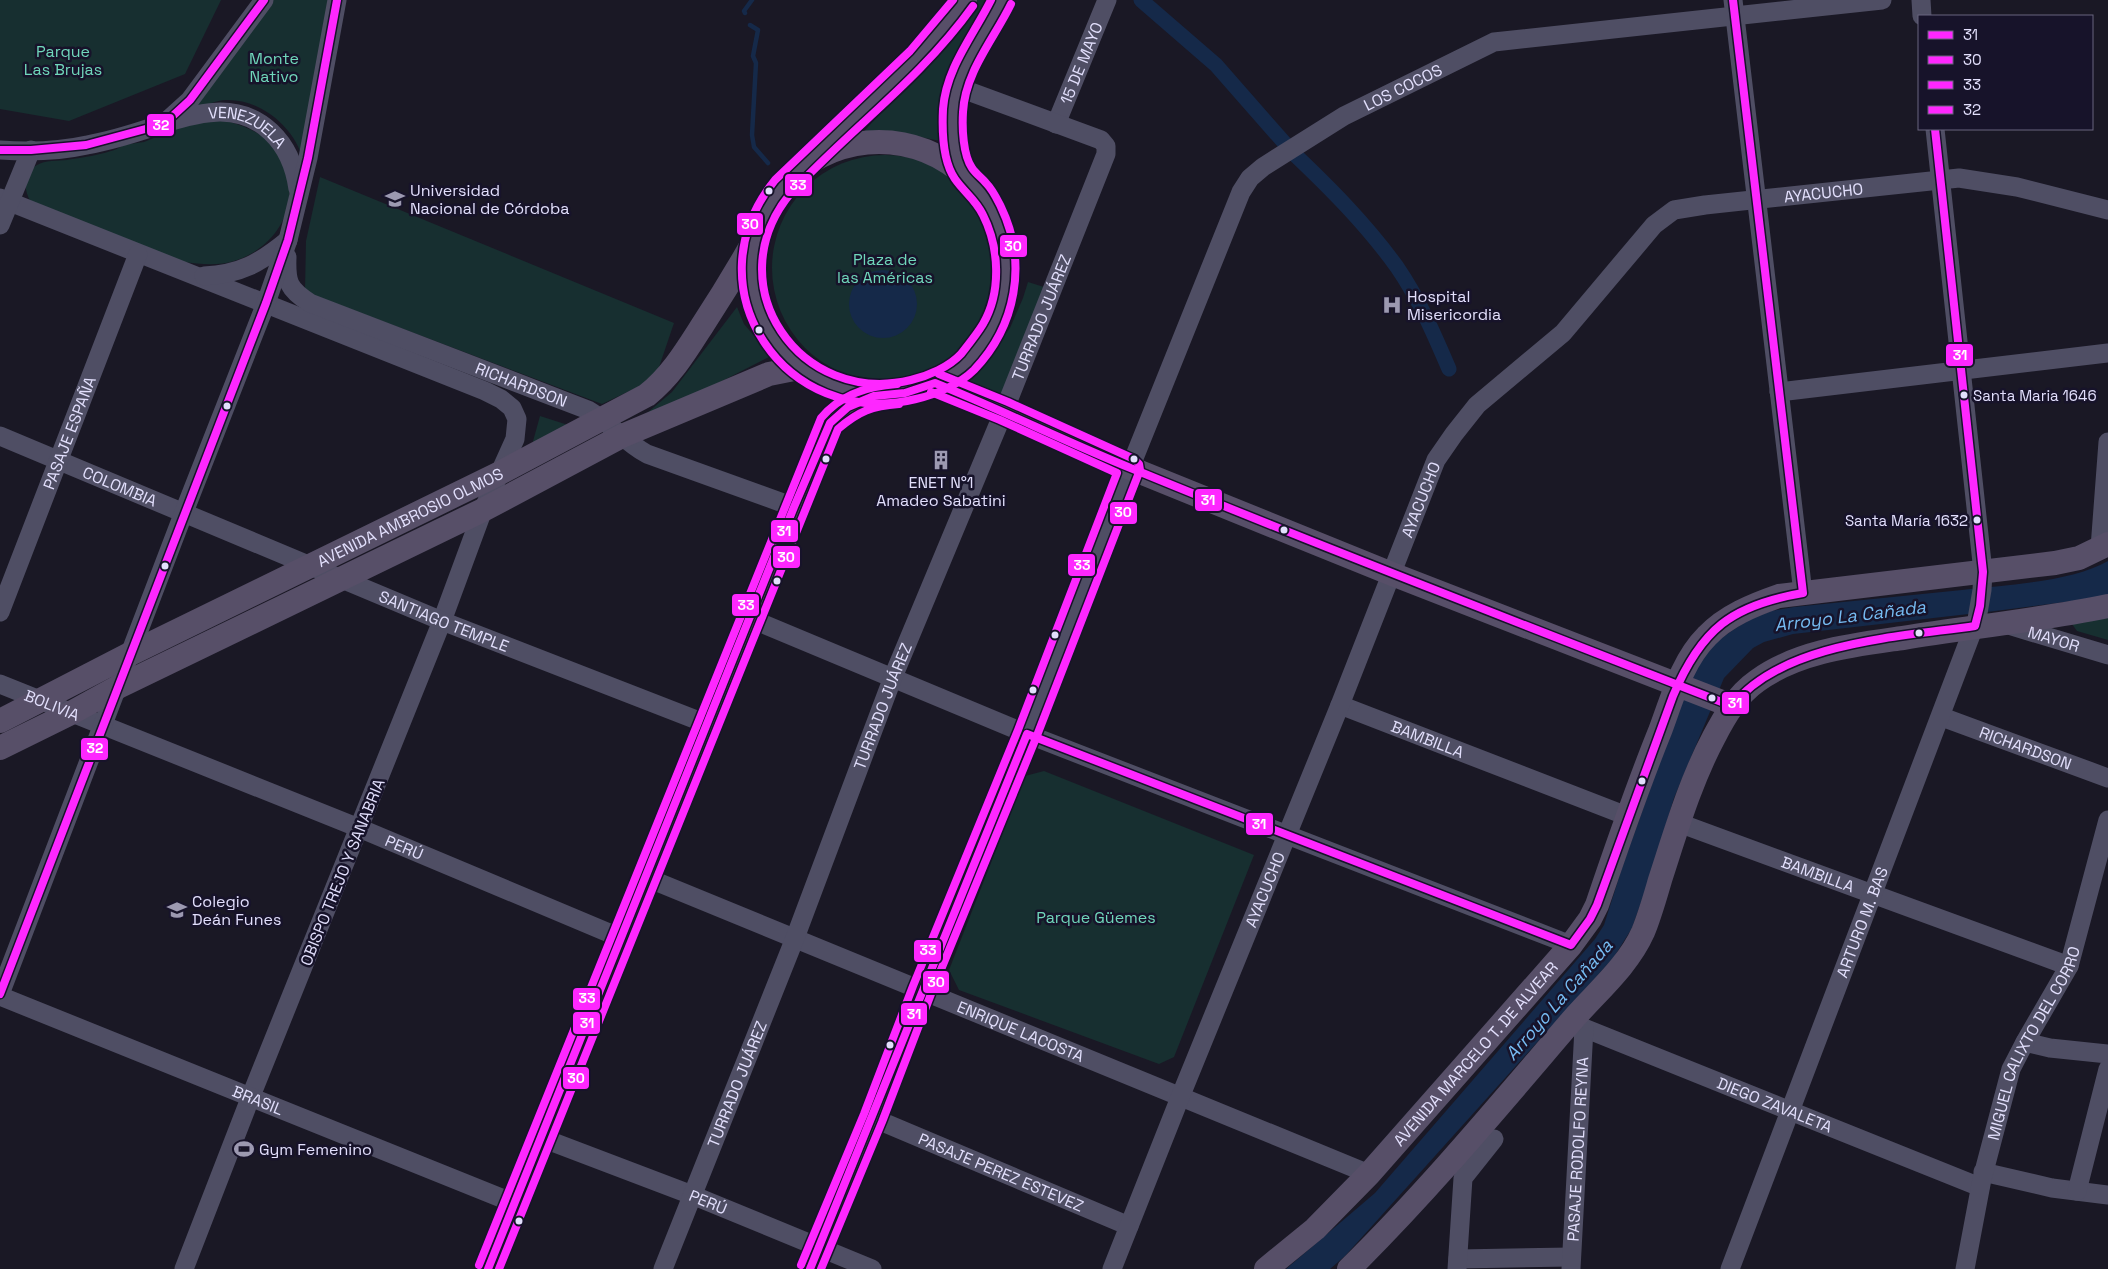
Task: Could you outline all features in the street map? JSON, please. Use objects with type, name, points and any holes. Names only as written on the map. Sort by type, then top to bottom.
[{"type":"main road","points":[[804,166],[834,149],[867,142],[895,143],[933,153],[962,171],[982,193],[997,218],[1005,246],[1007,275],[1002,304],[991,331],[974,355],[956,371],[935,383],[905,393],[874,396],[846,391],[824,384],[798,368],[774,341],[761,317],[751,266],[755,239],[762,218],[782,186],[914,63],[937,37],[965,0]]},
{"type":"main road","points":[[962,171],[954,136],[952,113],[957,87],[970,58],[1002,0]]},
{"type":"main road","name":"AVENIDA AMBROSIO OLMOS","points":[[0,721],[130,654],[498,474],[646,395],[669,375],[727,288],[755,239]]},
{"type":"main road","name":"AVENIDA AMBROSIO OLMOS","points":[[0,748],[71,713],[118,687],[482,510],[622,436],[769,374],[798,368]]},
{"type":"main road","points":[[935,383],[1004,411],[1130,468],[1392,574],[1724,703]]},
{"type":"main road","points":[[488,1269],[516,1204],[749,618],[830,423],[848,407],[874,396]]},
{"type":"main road","name":"AVENIDA MARCELO T. DE ALVEAR","points":[[1266,1269],[1315,1229],[1369,1174],[1571,945],[1590,919],[1597,905],[1627,816],[1682,688],[1694,653],[1706,637],[1720,625],[1756,604],[1779,596],[1982,581],[2079,558],[2104,546]]},
{"type":"main road","points":[[1349,1269],[1425,1192],[1578,1024],[1635,949],[1724,703],[1742,694],[1757,680],[1799,660],[1851,646],[1976,623],[2001,623],[2070,614],[2108,606]]},
{"type":"street","points":[[164,124],[190,100],[264,0]]},
{"type":"street","points":[[0,995],[184,512],[266,303],[288,240],[299,200],[337,0]]},
{"type":"street","name":"15 DE MAYO","points":[[1056,124],[1106,0]]},
{"type":"street","name":"LOS COCOS","points":[[810,1269],[873,1118],[922,990],[1027,734],[1130,468],[1241,192],[1250,178],[1263,167],[1344,116],[1494,42],[1734,9],[1882,0]]},
{"type":"street","points":[[1921,0],[1922,15]]},
{"type":"street","points":[[1734,9],[1804,593]]},
{"type":"street","points":[[957,87],[1056,124]]},
{"type":"street","name":"VENEZUELA","points":[[0,150],[86,146],[214,111],[232,112],[265,126],[279,140],[288,152],[295,172],[299,200]]},
{"type":"street","name":"TURRADO JUÁREZ","points":[[663,1269],[795,938],[893,677],[1004,411],[1106,154],[1106,146],[1101,140],[1056,124]]},
{"type":"street","name":"ARTURO M. BAS","points":[[1730,1269],[1942,717],[1976,623],[1982,581],[1935,130]]},
{"type":"street","points":[[0,225],[5,200],[31,150]]},
{"type":"street","name":"AYACUCHO","points":[[1112,1269],[1340,705],[1436,460],[1477,405],[1563,333],[1663,217],[1674,210],[1940,178],[1959,178],[2017,187],[2108,210]]},
{"type":"street","points":[[5,200],[266,303]]},
{"type":"street","points":[[199,276],[218,275],[249,267],[267,257],[288,240]]},
{"type":"street","name":"RICHARDSON","points":[[288,240],[286,275],[290,287],[298,296],[310,303],[588,410],[602,418],[622,436],[647,454],[794,507]]},
{"type":"street","name":"PASAJE ESPAÑA","points":[[0,612],[138,254]]},
{"type":"street","name":"RICHARDSON","points":[[266,303],[501,399],[512,408],[517,419],[517,430],[515,439],[498,474]]},
{"type":"street","points":[[1779,392],[2108,352]]},
{"type":"street","name":"COLOMBIA","points":[[0,436],[184,512]]},
{"type":"street","points":[[2104,546],[2108,442]]},
{"type":"street","name":"OBISPO TREJO Y SANABRIA","points":[[184,1269],[251,1096],[442,621],[482,510],[498,474]]},
{"type":"street","name":"SANTIAGO TEMPLE","points":[[184,512],[442,621],[707,724]]},
{"type":"street","points":[[749,618],[1027,734],[1571,945]]},
{"type":"street","name":"MAYOR","points":[[2001,623],[2108,655]]},
{"type":"street","name":"BOLIVIA","points":[[0,684],[103,726]]},
{"type":"street","name":"BAMBILLA","points":[[1340,705],[1627,816]]},
{"type":"street","name":"RICHARDSON","points":[[1942,717],[2108,778]]},
{"type":"street","name":"PERÚ","points":[[103,726],[359,828],[621,938]]},
{"type":"street","name":"MIGUEL CALIXTO DEL CORRO","points":[[1965,1269],[1982,1179],[2011,1069],[2069,966],[2108,820]]},
{"type":"street","name":"BAMBILLA","points":[[1679,823],[2069,966]]},
{"type":"street","name":"ENRIQUE LACOSTA","points":[[645,877],[1181,1095],[1369,1174]]},
{"type":"street","name":"BRASIL","points":[[0,995],[516,1204]]},
{"type":"street","name":"DIEGO ZAVALETA","points":[[1578,1024],[1790,1110],[1982,1179],[2108,1195]]},
{"type":"street","name":"PASAJE RODOLFO REYNA","points":[[1571,1263],[1578,1024]]},
{"type":"street","points":[[2025,1042],[2050,1048],[2108,1054]]},
{"type":"street","points":[[2077,1191],[2108,1069]]},
{"type":"street","name":"PASAJE PEREZ ESTEVEZ","points":[[873,1118],[1129,1226]]},
{"type":"street","name":"PERÚ","points":[[542,1138],[692,1195],[872,1269]]},
{"type":"street","points":[[1494,1138],[1463,1178],[1457,1264],[1571,1263]]},
{"type":"green space","name":"Parque Las Brujas","points":[[0,0],[221,0],[185,74],[69,121],[0,109]]},
{"type":"green space","name":"Monte Nativo","points":[[272,0],[329,0],[301,153],[296,142],[281,123],[272,115],[250,104],[222,100],[196,108]]},
{"type":"green space","points":[[977,0],[992,0],[940,96],[938,110],[941,141],[891,134],[860,136],[966,17]]},
{"type":"green space","points":[[207,116],[236,124],[264,137],[278,151],[284,165],[289,196],[287,210],[273,236],[249,255],[222,264],[184,262],[31,202],[28,197],[27,177],[32,168],[40,163],[97,155],[123,145],[144,142]]},
{"type":"green space","name":"Plaza de las Américas","points":[[885,155],[918,160],[928,164],[948,174],[965,188],[979,205],[989,225],[993,235],[998,268],[993,301],[989,311],[979,331],[965,348],[948,362],[928,372],[918,376],[885,381],[852,376],[842,372],[822,362],[805,348],[791,331],[781,311],[777,301],[772,268],[777,235],[781,225],[791,205],[805,188],[822,174],[842,164],[852,160]]},
{"type":"green space","points":[[320,177],[674,323],[657,373],[638,387],[602,404],[305,292],[306,241]]},
{"type":"green space","points":[[1028,282],[1044,287],[1001,395],[995,398],[974,392],[969,380],[1010,328]]},
{"type":"green space","points":[[737,307],[744,324],[771,356],[650,418],[647,413],[672,392]]},
{"type":"green space","points":[[540,416],[568,425],[532,445]]},
{"type":"green space","points":[[2108,611],[2108,640],[2077,631],[2072,624]]},
{"type":"green space","name":"Parque Güemes","points":[[1044,771],[1254,855],[1174,1057],[1159,1064],[959,990],[949,970],[1025,776]]},
{"type":"water","points":[[883,270],[896,273],[907,280],[914,291],[917,304],[914,317],[907,328],[896,335],[883,338],[870,335],[859,328],[852,317],[849,304],[852,291],[859,280],[870,273]]},
{"type":"water","name":"Arroyo La Cañada","points":[[2108,561],[2108,594],[2106,595],[1995,611],[1793,634],[1764,642],[1753,648],[1724,678],[1674,798],[1632,928],[1614,957],[1345,1256],[1330,1269],[1286,1269],[1375,1193],[1595,939],[1604,925],[1622,868],[1691,674],[1716,642],[1749,620],[1771,611],[2038,582],[2076,574]]},
{"type":"waterway","points":[[745,13],[744,11],[752,0]]},
{"type":"waterway","points":[[1141,0],[1216,65],[1288,147]]},
{"type":"waterway","points":[[750,25],[758,30],[753,56],[756,63],[752,135],[754,147],[768,163]]},
{"type":"waterway","points":[[1291,151],[1347,206],[1397,267],[1419,304],[1449,369]]},
{"type":"transit line","name":"32","points":[[0,150],[31,150],[86,145],[164,124],[190,100],[264,0]]},
{"type":"transit line","name":"32","points":[[0,994],[266,303],[288,240],[308,158],[337,0]]},
{"type":"transit line","name":"30","points":[[953,0],[910,51],[775,180],[751,221],[742,264],[747,305],[764,342],[791,372],[826,393],[869,403],[916,399],[931,395],[955,384],[974,370],[1000,334],[1008,314],[1013,293],[1015,272],[1014,250],[1009,228],[1001,207],[991,189],[969,163],[964,141],[963,112],[965,97],[975,69],[1011,4]]},
{"type":"transit line","name":"33","points":[[973,6],[952,33],[908,81],[790,194],[769,229],[762,265],[766,300],[781,331],[804,357],[835,375],[871,383],[911,380],[924,376],[951,363],[961,354],[981,328],[989,311],[996,283],[995,255],[992,241],[980,210],[958,184],[948,164],[943,136],[943,109],[945,94],[955,66],[991,0]]},
{"type":"transit line","name":"31","points":[[810,1269],[1027,734],[1571,945],[1590,919],[1597,905],[1673,696],[1695,653],[1708,637],[1738,613],[1778,598],[1803,593],[1733,0]]},
{"type":"transit line","name":"31","points":[[488,1269],[794,507],[830,423],[848,407],[874,396],[905,393],[935,383],[1108,459],[1208,500],[1732,706],[1754,685],[1781,668],[1811,655],[1878,639],[1975,626],[1980,606],[1983,572],[1935,130]]},
{"type":"transit line","name":"30","points":[[821,1269],[1036,738],[1140,470],[1139,464],[1134,459],[1008,402],[939,374]]},
{"type":"transit line","name":"33","points":[[479,1265],[821,418],[846,397],[865,389],[897,384]]},
{"type":"transit line","name":"33","points":[[801,1265],[864,1114],[913,986],[1018,730],[1117,473],[1000,420],[931,392]]},
{"type":"transit line","name":"30","points":[[499,1269],[838,429],[866,410],[899,404]]},
{"type":"place","name":"Universidad Nacional de Córdoba","points":[[395,199]]},
{"type":"place","name":"Hospital Misericordia","points":[[1392,305]]},
{"type":"place","name":"Santa Maria 1646","points":[[1964,395]]},
{"type":"place","name":"ENET N°1 Amadeo Sabatini","points":[[941,460]]},
{"type":"place","name":"Santa María 1632","points":[[1977,520]]},
{"type":"place","name":"Colegio Deán Funes","points":[[177,910]]},
{"type":"place","name":"Gym Femenino","points":[[244,1149]]}]
